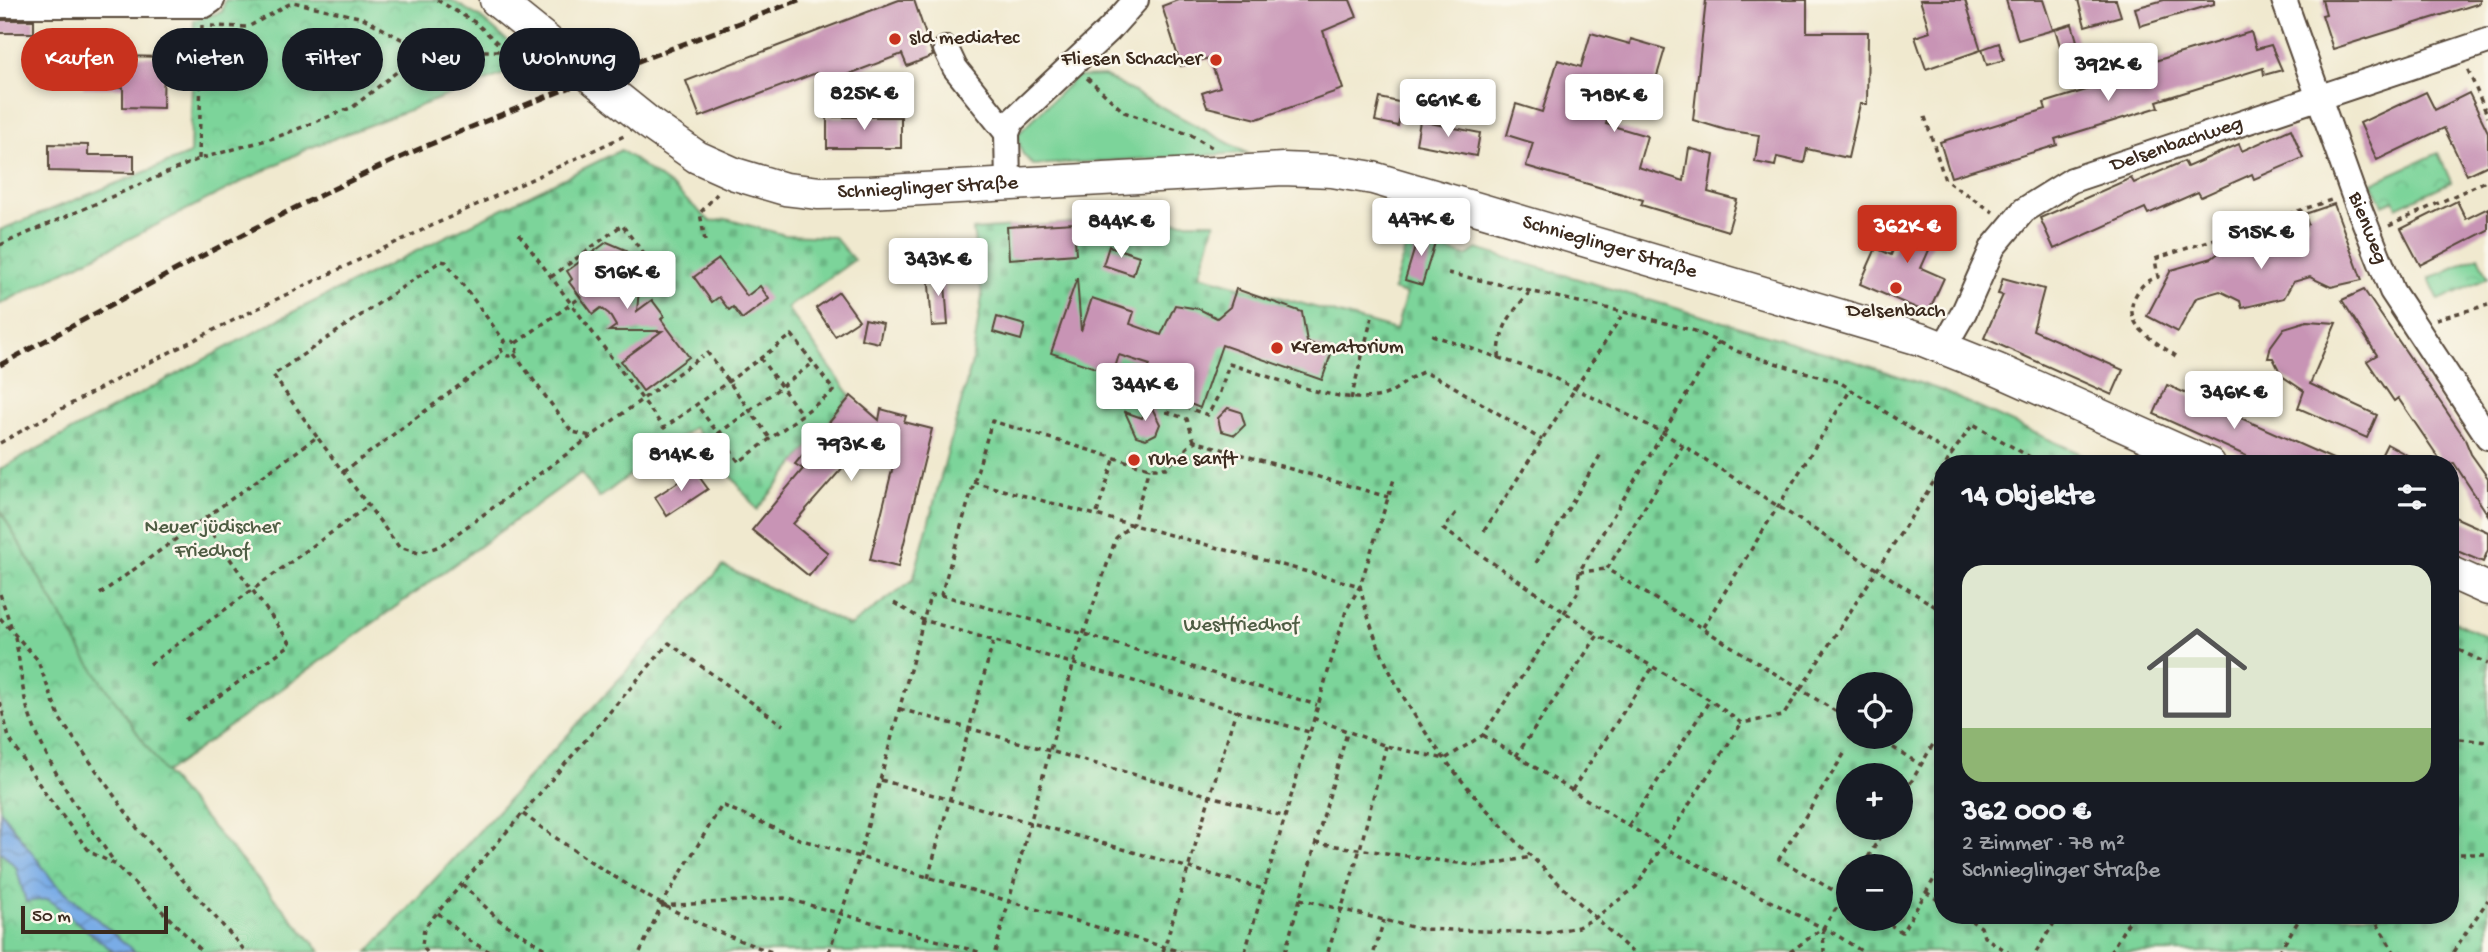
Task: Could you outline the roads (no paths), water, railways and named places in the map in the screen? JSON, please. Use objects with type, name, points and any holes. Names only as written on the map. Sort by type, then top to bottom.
[{"type":"main road","name":"Schnieglinger Straße","points":[[496,0],[650,124],[697,157],[735,174],[785,189],[836,193],[1283,169],[1363,176],[1751,287],[1944,347],[2188,455]]},
{"type":"main road","points":[[2459,576],[2488,589]]},
{"type":"street","points":[[1008,184],[1007,133],[1012,121],[1136,0]]},
{"type":"street","name":"Bienweg","points":[[2284,0],[2368,236],[2392,291],[2488,437]]},
{"type":"street","points":[[0,5],[205,10]]},
{"type":"street","name":"Delsenbachweg","points":[[1944,347],[1965,312],[1993,247],[2024,210],[2072,180],[2488,41]]},
{"type":"street","points":[[946,49],[962,78],[1007,133]]},
{"type":"water","points":[[0,810],[54,882],[135,952],[114,952],[48,899],[26,902],[16,867],[0,851]]},
{"type":"railway","points":[[0,365],[210,252],[424,147],[517,108],[799,0]]},
{"type":"place","name":"sld mediatec","points":[[895,39]]},
{"type":"place","name":"Fliesen Schacher","points":[[1216,60]]},
{"type":"place","name":"Delsenbach","points":[[1896,288]]},
{"type":"place","name":"Krematorium","points":[[1277,348]]},
{"type":"place","name":"ruhe sanft","points":[[1134,460]]},
{"type":"park label","name":"Neuer jüdischer Friedhof","points":[[212,540]]},
{"type":"park label","name":"Westfriedhof","points":[[1241,626]]}]
